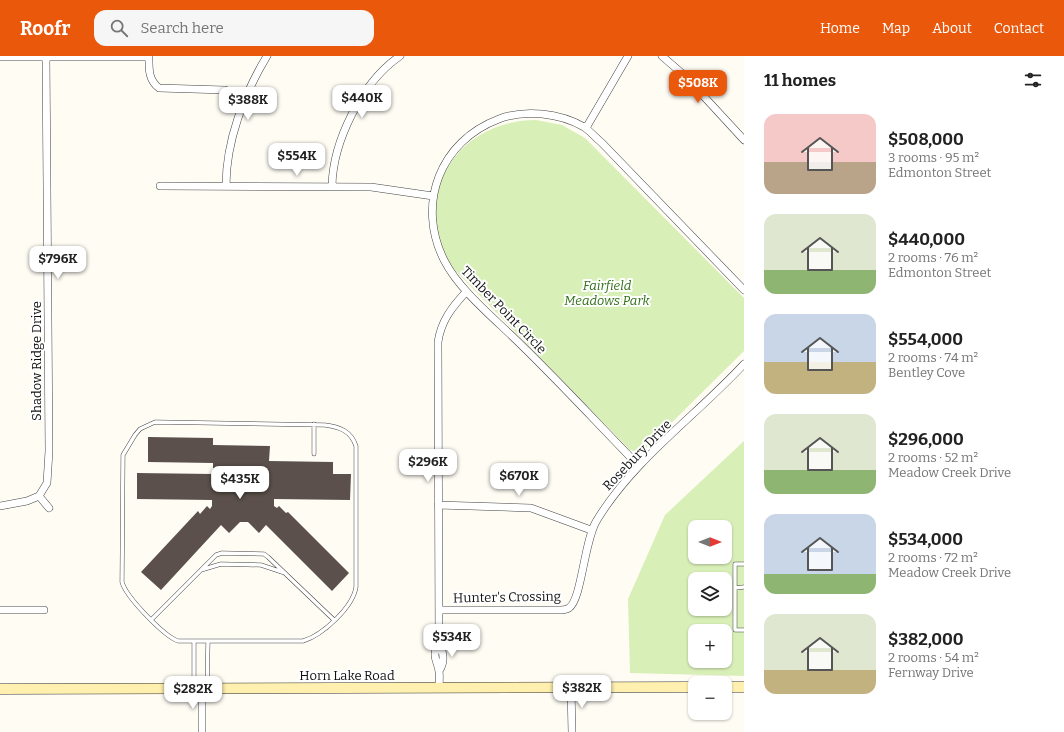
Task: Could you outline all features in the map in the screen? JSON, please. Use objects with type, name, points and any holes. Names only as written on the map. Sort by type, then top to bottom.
[{"type":"main road","name":"Horn Lake Road","points":[[0,689],[688,687]]},
{"type":"main road","points":[[732,687],[744,687]]},
{"type":"street","points":[[226,186],[227,166],[233,138],[246,99],[267,56]]},
{"type":"street","points":[[332,186],[336,154],[361,99],[377,78],[400,56]]},
{"type":"street","points":[[586,128],[628,56]]},
{"type":"street","points":[[662,56],[685,76],[744,140]]},
{"type":"street","points":[[0,57],[149,57],[151,78],[155,85],[165,90],[224,90],[246,99]]},
{"type":"street","name":"Shadow Ridge Drive","points":[[39,496],[47,483],[49,451],[46,57]]},
{"type":"street","name":"Timber Point Circle","points":[[639,466],[512,336],[466,292],[450,271],[437,244],[432,217],[433,196],[442,170],[449,157],[463,141],[487,123],[507,117],[537,114],[552,116],[586,128],[744,290]]},
{"type":"street","points":[[160,186],[332,186],[387,188],[433,196]]},
{"type":"street","points":[[439,688],[439,671],[435,664],[435,650],[439,644],[437,358],[439,332],[447,315],[466,292]]},
{"type":"street","name":"Rosebury Drive","points":[[573,604],[578,592],[591,530],[619,487],[744,364]]},
{"type":"street","points":[[0,506],[27,501],[39,496],[49,508]]},
{"type":"street","points":[[438,505],[531,508],[591,530]]},
{"type":"street","name":"Hunter's Crossing","points":[[439,610],[562,610],[568,609],[573,604]]},
{"type":"street","points":[[0,610],[44,610]]},
{"type":"street","points":[[571,688],[572,732]]},
{"type":"street","points":[[201,689],[202,732]]},
{"type":"lane","points":[[155,422],[314,424],[342,428],[351,436],[356,446],[356,586],[350,603],[316,636],[303,641],[178,641],[173,639],[127,594],[122,582],[123,455],[127,446],[140,429],[155,422]]},
{"type":"lane","points":[[314,424],[314,454]]},
{"type":"lane","points":[[152,619],[216,555],[222,553],[264,554],[334,620]]},
{"type":"lane","points":[[201,570],[221,564],[261,565],[286,574]]},
{"type":"lane","points":[[744,564],[735,564],[735,630],[744,630]]},
{"type":"lane","points":[[735,588],[744,588]]},
{"type":"lane","points":[[194,641],[201,689]]},
{"type":"lane","points":[[201,689],[208,641]]},
{"type":"green space","name":"Fairfield Meadows Park","points":[[536,120],[562,125],[585,138],[744,298],[744,351],[641,453],[630,450],[453,268],[440,242],[435,216],[438,191],[447,168],[462,149],[483,133],[508,124]]},
{"type":"green space","points":[[744,441],[744,676],[630,673],[628,599],[665,515]]},
{"type":"building","points":[[148,437],[213,438],[213,445],[270,446],[269,461],[333,462],[333,474],[351,474],[350,500],[274,499],[274,506],[277,508],[279,506],[286,513],[288,512],[349,573],[332,591],[266,525],[259,533],[248,522],[240,522],[229,533],[221,525],[161,590],[141,572],[198,511],[200,514],[207,506],[210,509],[212,506],[212,500],[137,499],[137,473],[213,474],[213,463],[148,462]]}]
